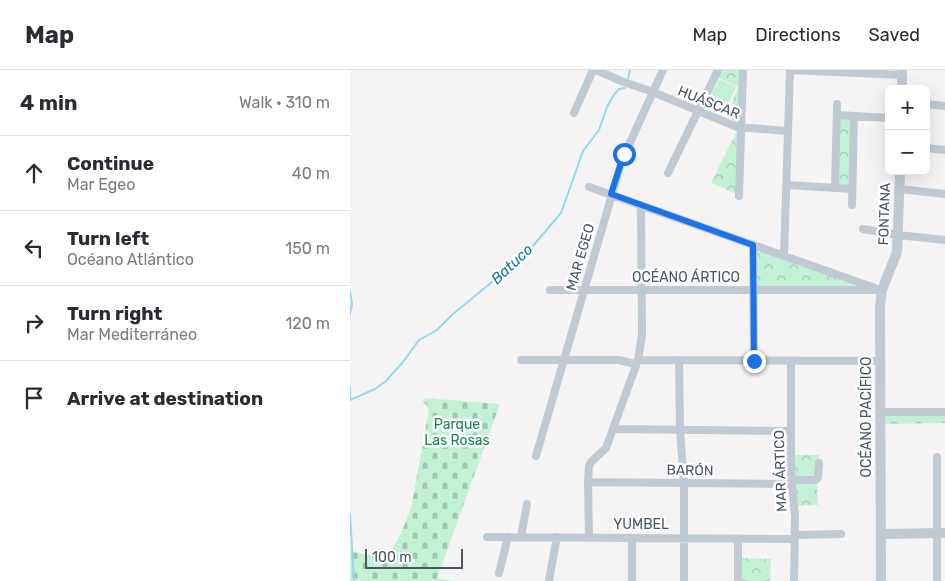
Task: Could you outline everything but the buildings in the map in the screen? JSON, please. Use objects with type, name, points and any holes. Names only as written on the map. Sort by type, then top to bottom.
[{"type":"street","name":"HUÁSCAR","points":[[594,70],[741,128],[788,130]]},
{"type":"street","points":[[574,113],[594,70]]},
{"type":"street","name":"MAR EGEO","points":[[536,456],[622,160],[663,70]]},
{"type":"street","points":[[668,173],[718,70]]},
{"type":"street","points":[[739,196],[743,70]]},
{"type":"street","points":[[784,256],[790,70],[902,72],[902,85]]},
{"type":"street","points":[[835,188],[837,104]]},
{"type":"street","points":[[930,104],[945,106]]},
{"type":"street","points":[[837,115],[885,118]]},
{"type":"street","points":[[852,205],[854,116]]},
{"type":"street","points":[[930,148],[945,150]]},
{"type":"street","name":"FONTANA","points":[[896,257],[900,175]]},
{"type":"street","points":[[787,185],[852,189]]},
{"type":"street","points":[[589,187],[882,290]]},
{"type":"street","points":[[899,189],[945,194]]},
{"type":"street","points":[[589,538],[588,466],[606,448],[637,362],[642,335],[641,205]]},
{"type":"street","points":[[863,229],[945,240]]},
{"type":"street","points":[[753,245],[754,361]]},
{"type":"street","name":"OCÉANO PACÍFICO","points":[[881,581],[880,306],[882,290],[896,257]]},
{"type":"street","name":"OCÉANO ÁRTICO","points":[[550,290],[882,290]]},
{"type":"street","points":[[521,360],[618,360],[637,362],[680,360],[880,361]]},
{"type":"street","points":[[680,360],[680,430],[684,483],[684,581]]},
{"type":"street","name":"MAR ÁRTICO","points":[[791,361],[791,473],[795,511],[794,581]]},
{"type":"street","points":[[880,412],[945,412]]},
{"type":"street","points":[[613,429],[791,431]]},
{"type":"street","points":[[937,456],[941,533],[937,581]]},
{"type":"street","name":"BARÓN","points":[[588,482],[792,482],[816,480],[818,478],[819,463]]},
{"type":"street","points":[[521,537],[527,504]]},
{"type":"street","points":[[880,534],[941,533]]},
{"type":"street","name":"YUMBEL","points":[[487,537],[738,539],[841,534]]},
{"type":"street","points":[[499,573],[508,537]]},
{"type":"street","points":[[549,580],[557,537]]},
{"type":"street","points":[[632,538],[632,581]]},
{"type":"street","points":[[738,539],[738,581]]},
{"type":"green space","points":[[720,70],[741,70],[740,125],[727,116],[738,87],[717,77]]},
{"type":"green space","points":[[719,79],[736,87],[724,114],[706,106]]},
{"type":"green space","points":[[840,117],[852,118],[850,186],[838,185]]},
{"type":"green space","points":[[737,131],[737,194],[711,183]]},
{"type":"green space","points":[[757,249],[872,288],[755,288]]},
{"type":"green space","name":"Parque Las Rosas","points":[[424,398],[500,404],[437,578],[453,581],[350,581],[350,551],[387,559],[402,531],[411,508],[429,410],[426,404],[423,403]]},
{"type":"green space","points":[[945,415],[945,423],[884,424],[884,416]]},
{"type":"green space","points":[[794,455],[819,455],[818,476],[815,478],[794,478]]},
{"type":"green space","points":[[794,481],[817,482],[818,505],[796,506]]},
{"type":"green space","points":[[740,558],[771,559],[770,581],[740,581]]},
{"type":"waterway","name":"Batuco","points":[[628,78],[630,70]]},
{"type":"waterway","name":"Batuco","points":[[350,400],[375,389],[386,381],[419,340],[437,330],[453,314],[526,254],[561,213],[583,151],[599,130],[613,96],[619,89],[625,88]]},
{"type":"waterway","points":[[350,292],[352,304],[350,314]]},
{"type":"waterway","points":[[350,387],[350,399]]},
{"type":"waterway","points":[[350,514],[354,581]]},
{"type":"route","points":[[624,154],[611,194],[753,245],[754,361]]}]
